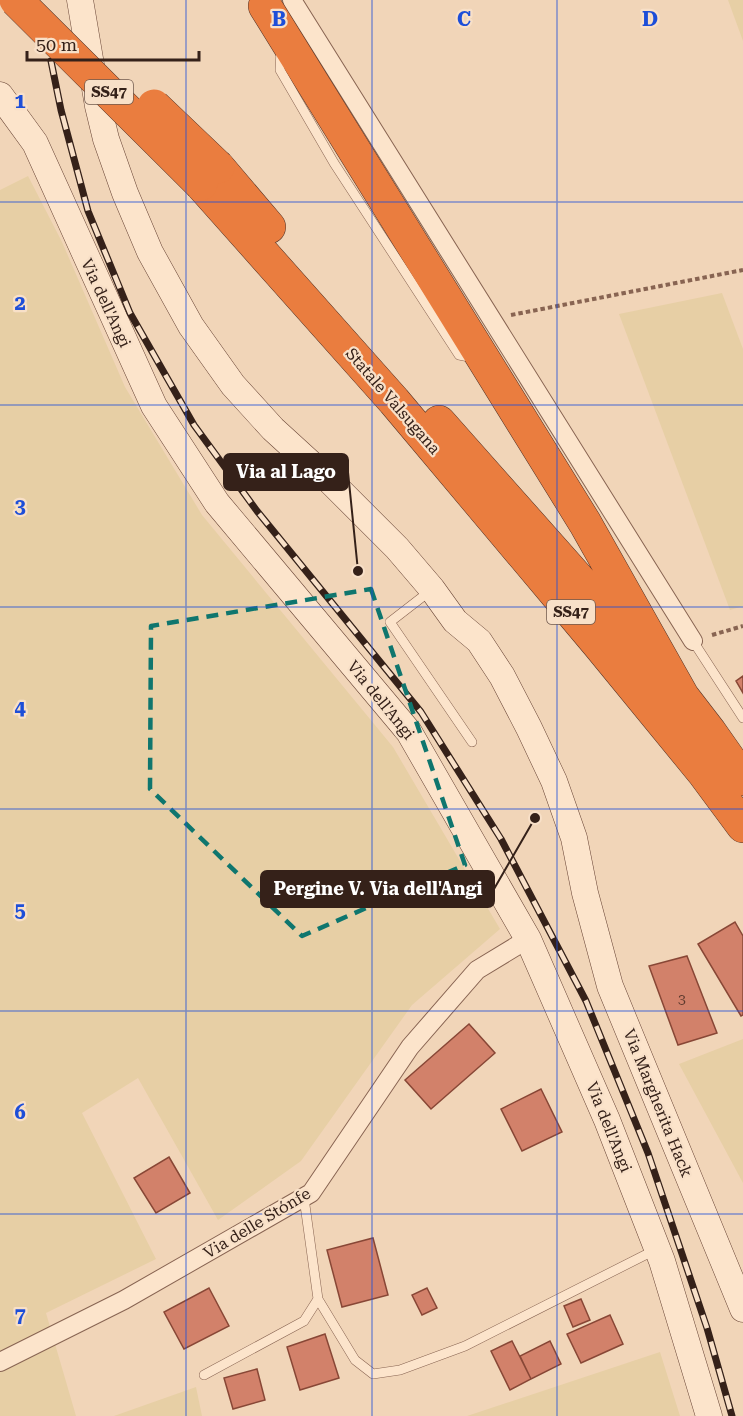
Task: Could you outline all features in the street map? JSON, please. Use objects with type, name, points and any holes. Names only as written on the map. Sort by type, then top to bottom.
[{"type":"highway","name":"Statale Valsugana","points":[[16,0],[209,176],[599,645],[703,772],[743,826]]},
{"type":"highway","name":"Statale Valsugana","points":[[46,0],[411,391],[719,737],[743,779]]},
{"type":"highway","points":[[277,8],[484,360],[585,523],[682,698]]},
{"type":"street","name":"Via Margherita Hack","points":[[80,0],[98,106],[117,171],[150,252],[191,326],[233,385],[273,429],[331,482],[397,548],[432,589],[455,621],[479,641],[502,676],[529,729],[554,781],[574,838],[585,893],[610,986],[743,1309]]},
{"type":"street","points":[[277,8],[494,322],[693,641]]},
{"type":"street","name":"Via dell'Angi","points":[[0,95],[35,143],[154,406],[218,503],[409,732],[528,939],[607,1120],[657,1249],[709,1416]]},
{"type":"street","name":"Via delle Stónfe","points":[[0,1362],[124,1300],[312,1193],[410,1047],[477,970],[528,939]]},
{"type":"lane","points":[[432,589],[390,622],[472,742]]},
{"type":"lane","points":[[693,641],[743,718]]},
{"type":"lane","points":[[304,1198],[318,1299],[355,1360],[373,1374],[400,1370],[465,1346],[657,1249]]},
{"type":"lane","points":[[204,1375],[304,1321],[318,1299]]},
{"type":"path","points":[[494,322],[505,316],[743,270]]},
{"type":"path","points":[[693,641],[743,626]]},
{"type":"highlighted area","points":[[371,589],[465,865],[302,936],[150,789],[151,626]]},
{"type":"shaded area","points":[[728,0],[743,0],[743,41]]},
{"type":"shaded area","points":[[28,176],[62,242],[125,387],[202,515],[393,747],[500,929],[412,1005],[301,1161],[218,1220],[138,1078],[82,1113],[156,1259],[46,1313],[76,1416],[0,1416],[0,190]]},
{"type":"shaded area","points":[[722,293],[743,349],[743,606],[730,610],[619,314]]},
{"type":"shaded area","points":[[743,1039],[743,1183],[679,1064]]},
{"type":"shaded area","points":[[660,1352],[680,1416],[467,1416]]},
{"type":"shaded area","points":[[196,1387],[202,1416],[114,1416]]},
{"type":"building","points":[[743,676],[743,693],[736,681]]},
{"type":"building","points":[[735,922],[743,936],[743,1015],[741,1016],[698,944]]},
{"type":"building","points":[[687,956],[717,1033],[678,1045],[649,966]]},
{"type":"building","points":[[469,1024],[495,1053],[431,1109],[405,1080]]},
{"type":"building","points":[[541,1089],[562,1132],[522,1151],[501,1109]]},
{"type":"building","points":[[169,1157],[190,1193],[156,1213],[134,1178]]},
{"type":"building","points":[[373,1238],[388,1295],[342,1307],[327,1250]]},
{"type":"building","points":[[209,1288],[229,1326],[184,1349],[164,1312]]},
{"type":"building","points":[[427,1288],[437,1308],[422,1315],[412,1295]]},
{"type":"building","points":[[581,1299],[590,1320],[573,1327],[564,1306]]},
{"type":"building","points":[[610,1315],[623,1344],[581,1363],[567,1334]]},
{"type":"building","points":[[325,1334],[339,1378],[300,1390],[287,1347]]},
{"type":"building","points":[[512,1341],[531,1379],[510,1390],[491,1351]]},
{"type":"building","points":[[550,1341],[561,1364],[531,1379],[520,1356]]},
{"type":"building","points":[[257,1369],[265,1400],[233,1409],[224,1378]]},
{"type":"railway","points":[[51,61],[61,110],[88,211],[130,313],[194,425],[257,511],[421,712],[501,839],[586,1001],[648,1153],[707,1328],[732,1416]]},
{"type":"place","name":"Via al Lago","points":[[358,571]]},
{"type":"place","name":"Pergine V. Via dell'Angi","points":[[535,818]]}]
